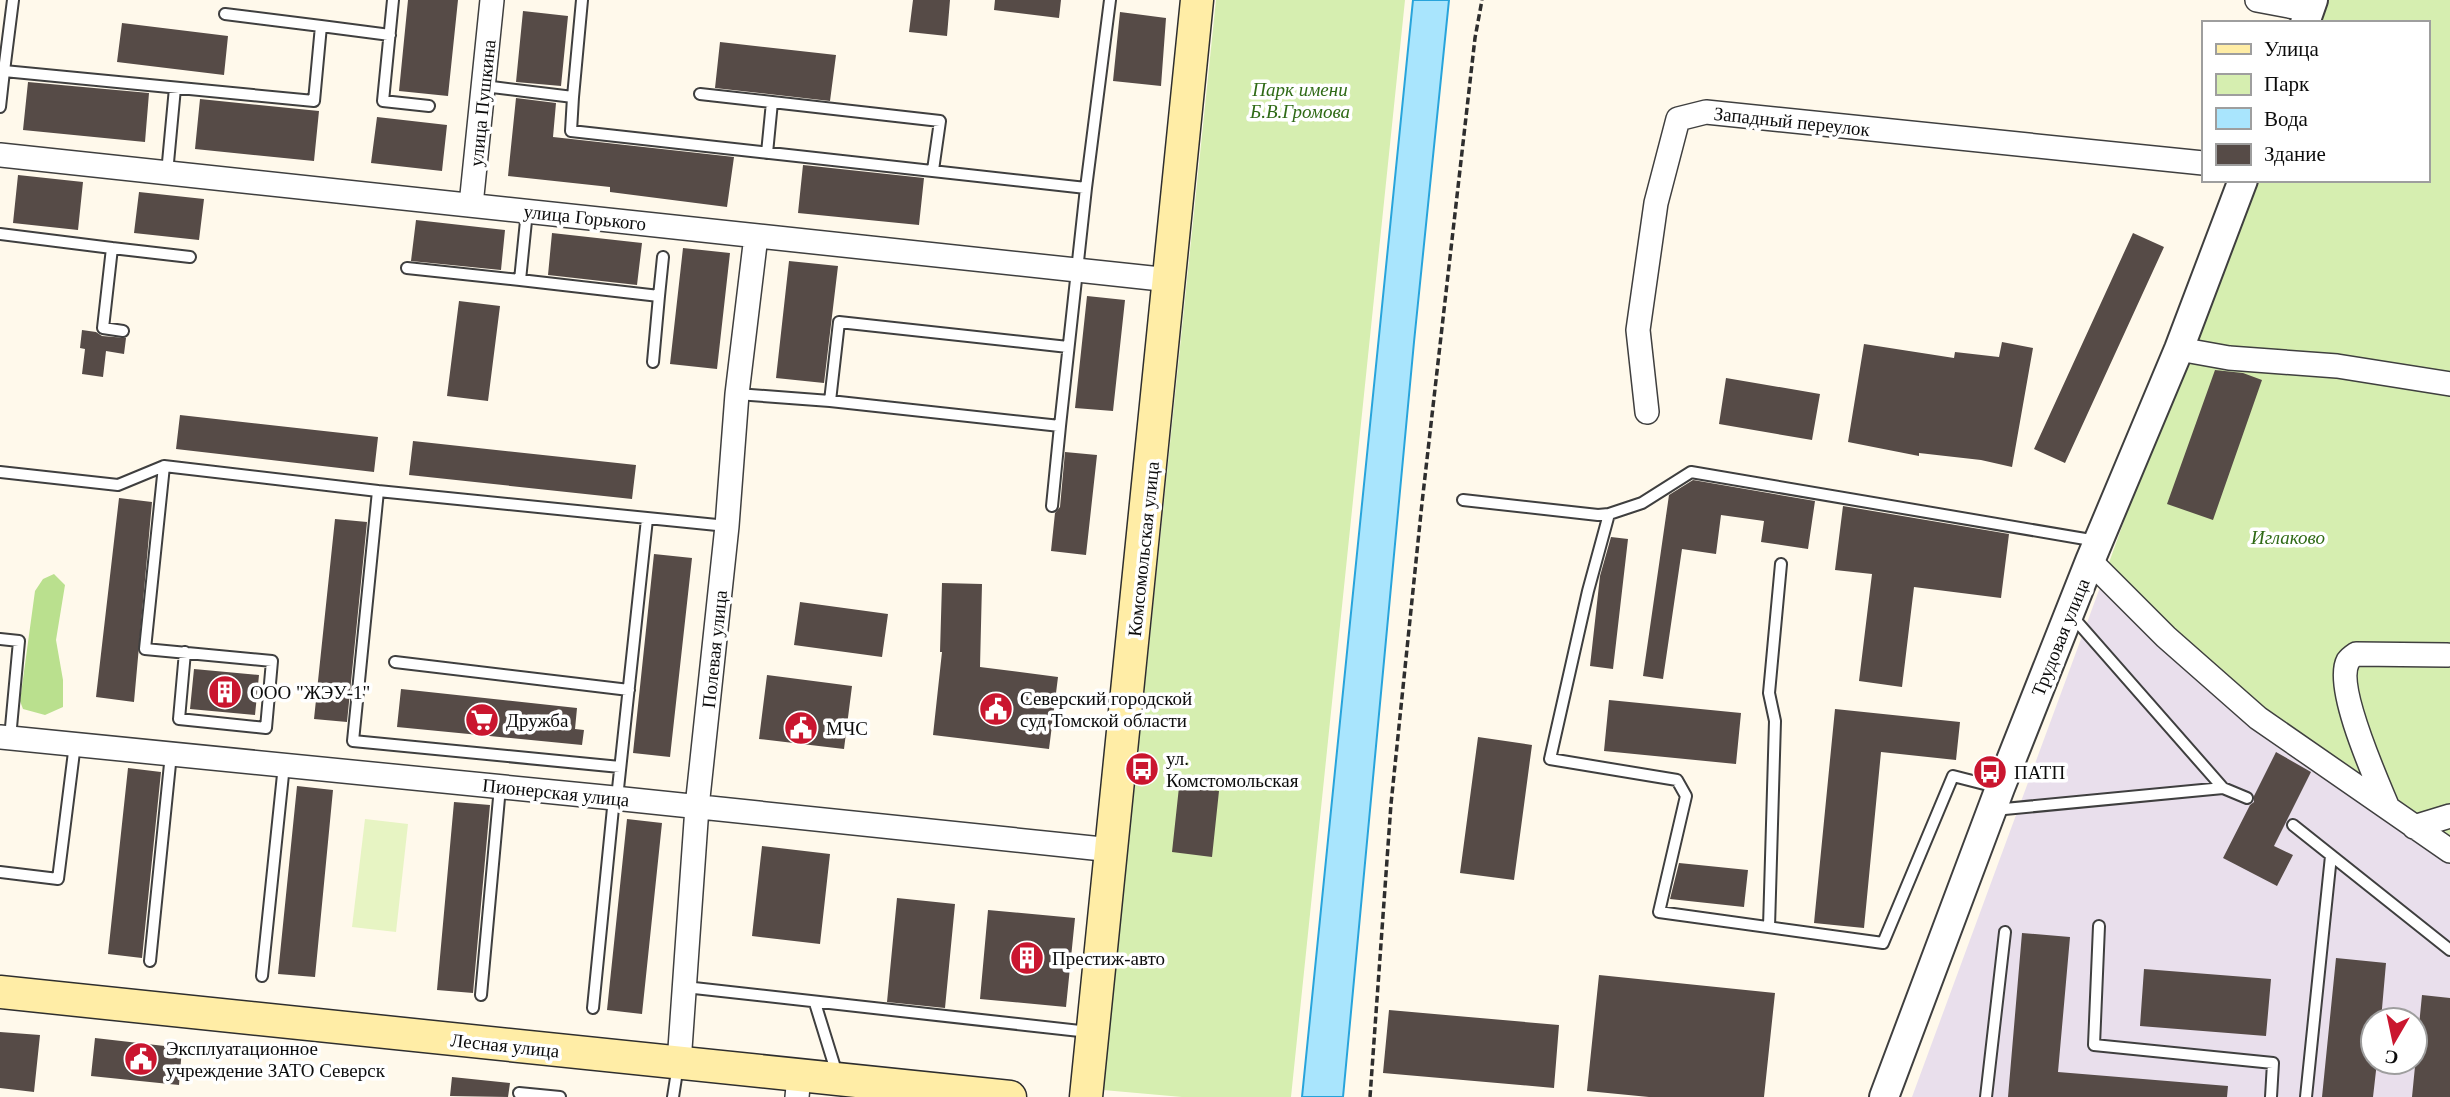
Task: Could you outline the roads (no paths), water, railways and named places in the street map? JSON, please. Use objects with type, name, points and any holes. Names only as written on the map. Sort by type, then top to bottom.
[{"type":"main road","name":"Комсомольская улица","points":[[1086,1097],[1170,280],[1193,1]]},
{"type":"main road","name":"Лесная улица","points":[[0,992],[679,1063],[798,1086],[839,1080],[1010,1097]]},
{"type":"street","name":"улица Пушкина","points":[[471,205],[492,0]]},
{"type":"street","points":[[2256,0],[2309,11]]},
{"type":"street","name":"Западный переулок","points":[[1647,412],[1638,330],[1656,203],[1678,119],[1706,112],[2202,163]]},
{"type":"street","name":"улица Горького","points":[[0,155],[1170,280]]},
{"type":"street","name":"Трудовая улица","points":[[1884,1097],[1996,799],[2094,551],[2179,349],[2242,182]]},
{"type":"street","name":"Полевая улица","points":[[679,1063],[697,807],[727,526],[737,394],[756,236]]},
{"type":"street","points":[[2179,349],[2229,358],[2337,366],[2450,384]]},
{"type":"street","points":[[2094,551],[2166,637],[2258,718],[2450,851]]},
{"type":"street","points":[[2388,808],[2363,747],[2352,711],[2347,687],[2346,668],[2349,659],[2356,654],[2447,655]]},
{"type":"street","name":"Пионерская улица","points":[[5,738],[1112,850]]},
{"type":"street","points":[[2414,827],[2450,816]]},
{"type":"lane","points":[[0,107],[13,0]]},
{"type":"lane","points":[[393,0],[383,101],[429,106]]},
{"type":"lane","points":[[582,0],[571,131],[1086,188]]},
{"type":"lane","points":[[1052,506],[1086,188],[1110,0]]},
{"type":"lane","points":[[225,14],[390,34]]},
{"type":"lane","points":[[4,71],[314,102],[321,26]]},
{"type":"lane","points":[[484,86],[573,97]]},
{"type":"lane","points":[[167,173],[175,88]]},
{"type":"lane","points":[[700,94],[940,121],[933,170]]},
{"type":"lane","points":[[767,153],[772,102]]},
{"type":"lane","points":[[520,280],[527,211]]},
{"type":"lane","points":[[0,234],[190,257]]},
{"type":"lane","points":[[112,248],[103,328],[123,331]]},
{"type":"lane","points":[[653,362],[663,257]]},
{"type":"lane","points":[[407,268],[659,296]]},
{"type":"lane","points":[[830,401],[839,322],[1068,347]]},
{"type":"lane","points":[[737,394],[830,401],[1060,426]]},
{"type":"lane","points":[[0,472],[118,485],[164,466],[378,491],[727,526]]},
{"type":"lane","points":[[164,466],[145,649],[185,652],[272,661],[266,728],[179,719],[185,652]]},
{"type":"lane","points":[[1463,500],[1608,514],[1642,503],[1690,472],[2094,551]]},
{"type":"lane","points":[[378,491],[354,741],[620,767]]},
{"type":"lane","points":[[1608,514],[1550,760],[1676,780],[1686,796],[1658,912],[1883,943],[1953,776],[1996,799],[2222,788],[2247,798]]},
{"type":"lane","points":[[593,1008],[647,519]]},
{"type":"lane","points":[[1769,928],[1775,721],[1769,693],[1781,564]]},
{"type":"lane","points":[[2069,613],[2222,788]]},
{"type":"lane","points":[[0,639],[19,641],[5,738]]},
{"type":"lane","points":[[395,662],[629,690]]},
{"type":"lane","points":[[0,872],[58,879],[75,744]]},
{"type":"lane","points":[[150,961],[171,754]]},
{"type":"lane","points":[[262,976],[284,765]]},
{"type":"lane","points":[[481,995],[500,787]]},
{"type":"lane","points":[[2293,824],[2450,950]]},
{"type":"lane","points":[[2306,1097],[2331,856]]},
{"type":"lane","points":[[2099,926],[2094,1045],[2273,1063],[2271,1097]]},
{"type":"lane","points":[[1986,1097],[2006,932]]},
{"type":"lane","points":[[685,987],[1092,1033]]},
{"type":"lane","points":[[816,1003],[839,1080]]},
{"type":"lane","points":[[673,1097],[679,1063]]},
{"type":"lane","points":[[519,1093],[560,1097]]},
{"type":"water","points":[[1413,0],[1449,0],[1343,1097],[1302,1097]]},
{"type":"place","name":"ООО \"ЖЭУ-1\"","points":[[225,692]]},
{"type":"place","name":"Северский городской суд Томской области","points":[[996,709]]},
{"type":"place","name":"Дружба","points":[[482,720]]},
{"type":"place","name":"МЧС","points":[[801,728]]},
{"type":"place","name":"ул. Комстомольская","points":[[1142,769]]},
{"type":"place","name":"ПАТП","points":[[1990,772]]},
{"type":"place","name":"Престиж-авто","points":[[1027,958]]},
{"type":"place","name":"Эксплуатационное учреждение ЗАТО Северск","points":[[141,1059]]},
{"type":"park label","name":"Парк имени Б.В.Громова","points":[[1300,100]]},
{"type":"park label","name":"Иглаково","points":[[2288,537]]}]
